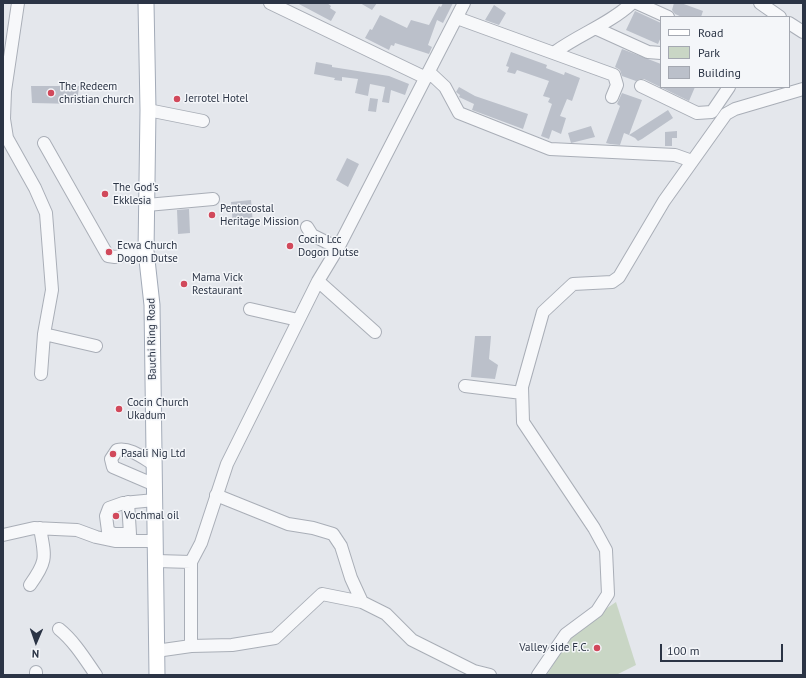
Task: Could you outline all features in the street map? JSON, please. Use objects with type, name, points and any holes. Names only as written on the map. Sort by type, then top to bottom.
[{"type":"main road","name":"Bauchi Ring Road","points":[[146,3],[148,110],[146,251],[152,305],[157,560],[157,675]]},
{"type":"street","points":[[18,3],[4,90],[4,119],[7,138],[35,188],[46,213],[52,290],[44,334],[41,374]]},
{"type":"street","points":[[270,3],[428,75],[445,87],[459,113],[550,149],[675,154],[692,161]]},
{"type":"street","points":[[191,646],[191,562],[201,543],[227,464],[318,281],[338,248],[464,3]]},
{"type":"street","points":[[555,52],[569,42],[618,16],[632,3]]},
{"type":"street","points":[[637,3],[666,16]]},
{"type":"street","points":[[760,3],[779,16]]},
{"type":"street","points":[[457,18],[555,52],[614,75],[617,85],[612,97]]},
{"type":"street","points":[[790,24],[803,32]]},
{"type":"street","points":[[594,28],[648,52],[660,53]]},
{"type":"street","points":[[641,86],[697,113],[712,112],[728,88]]},
{"type":"street","points":[[538,675],[566,634],[597,611],[608,594],[606,550],[594,528],[523,422],[522,387],[543,312],[573,284],[612,282],[619,277],[664,201],[726,114],[735,109],[803,89]]},
{"type":"street","points":[[148,110],[203,121]]},
{"type":"street","points":[[44,143],[108,256],[115,257],[146,251]]},
{"type":"street","points":[[147,205],[213,199]]},
{"type":"street","points":[[307,227],[312,234],[338,248]]},
{"type":"street","points":[[318,281],[375,332]]},
{"type":"street","points":[[250,309],[298,320]]},
{"type":"street","points":[[44,334],[96,346]]},
{"type":"street","points":[[465,386],[522,393]]},
{"type":"street","points":[[155,465],[123,448],[117,450],[111,459],[113,467],[155,492]]},
{"type":"street","points":[[155,492],[109,508],[106,516],[108,531],[114,534],[130,534],[156,538]]},
{"type":"street","points":[[216,495],[288,524],[313,528],[333,534],[341,546],[351,578],[362,602]]},
{"type":"street","points":[[128,502],[130,534]]},
{"type":"street","points":[[3,535],[40,528],[77,530],[96,537],[115,541],[156,538]]},
{"type":"street","points":[[30,585],[43,565],[45,557],[40,528]]},
{"type":"street","points":[[157,560],[191,562]]},
{"type":"street","points":[[156,651],[191,646],[232,645],[274,638],[322,594],[362,602],[386,614],[412,640],[474,671],[490,675]]},
{"type":"street","points":[[59,629],[71,638],[82,658],[88,662],[96,675]]},
{"type":"green space","name":"Valley side F.C.","points":[[616,602],[636,665],[616,675],[547,675],[573,631]]},
{"type":"building","points":[[297,3],[327,3],[331,6],[330,8],[336,12],[331,21]]},
{"type":"building","points":[[360,3],[377,3],[372,10]]},
{"type":"building","points":[[443,3],[453,3],[443,23],[437,20],[428,45],[432,47],[429,54],[395,43],[394,46],[391,45],[389,50],[365,38],[370,29],[372,30],[380,15],[407,28],[411,20],[429,25],[439,6],[441,7]]},
{"type":"building","points":[[674,3],[681,3],[703,11],[701,16],[680,16],[675,14],[672,10]]},
{"type":"building","points":[[494,5],[506,13],[499,25],[485,20]]},
{"type":"building","points":[[635,11],[660,23],[660,39],[658,44],[626,30]]},
{"type":"building","points":[[622,49],[660,64],[660,87],[644,79],[636,81],[622,76],[620,70],[615,67]]},
{"type":"building","points":[[511,52],[547,65],[546,68],[564,75],[565,72],[580,78],[572,101],[567,99],[560,116],[566,118],[561,134],[552,130],[549,139],[541,136],[552,104],[548,102],[550,98],[543,96],[549,81],[517,70],[515,74],[507,72],[509,67],[506,66]]},
{"type":"building","points":[[316,62],[332,65],[332,67],[389,76],[409,84],[405,95],[391,90],[389,103],[382,102],[385,87],[370,84],[368,96],[355,93],[358,79],[342,77],[342,81],[334,80],[335,78],[314,74]]},
{"type":"building","points":[[31,86],[79,86],[77,104],[32,103]]},
{"type":"building","points":[[459,87],[475,96],[528,114],[523,129],[472,110],[474,104],[459,97],[460,95],[456,92]]},
{"type":"building","points":[[662,88],[695,88],[689,101]]},
{"type":"building","points":[[622,93],[642,100],[629,135],[624,133],[620,145],[606,143],[620,106],[617,104]]},
{"type":"building","points":[[370,98],[378,99],[376,112],[368,111]]},
{"type":"building","points":[[668,110],[673,118],[642,139],[638,141],[629,135]]},
{"type":"building","points":[[591,126],[595,137],[571,143],[568,133]]},
{"type":"building","points":[[677,131],[677,138],[672,138],[672,146],[665,146],[665,132]]},
{"type":"building","points":[[347,158],[359,164],[348,187],[336,180]]},
{"type":"building","points":[[251,200],[253,224],[233,224],[231,202]]},
{"type":"building","points":[[189,209],[190,233],[178,234],[177,210]]},
{"type":"building","points":[[475,336],[491,336],[489,359],[498,365],[495,379],[471,377]]},
{"type":"place","name":"The Redeem christian church","points":[[51,93]]},
{"type":"place","name":"Jerrotel Hotel","points":[[177,99]]},
{"type":"place","name":"The God's Ekklesia","points":[[105,194]]},
{"type":"place","name":"Pentecostal Heritage Mission","points":[[212,215]]},
{"type":"place","name":"Cocin Lcc Dogon Dutse","points":[[290,246]]},
{"type":"place","name":"Ecwa Church Dogon Dutse","points":[[109,252]]},
{"type":"place","name":"Mama Vick Restaurant","points":[[184,284]]},
{"type":"place","name":"Cocin Church Ukadum","points":[[119,409]]},
{"type":"place","name":"Pasali Nig Ltd","points":[[113,454]]},
{"type":"place","name":"Vochmal oil","points":[[116,516]]},
{"type":"place","name":"Valley side F.C.","points":[[597,648]]}]
